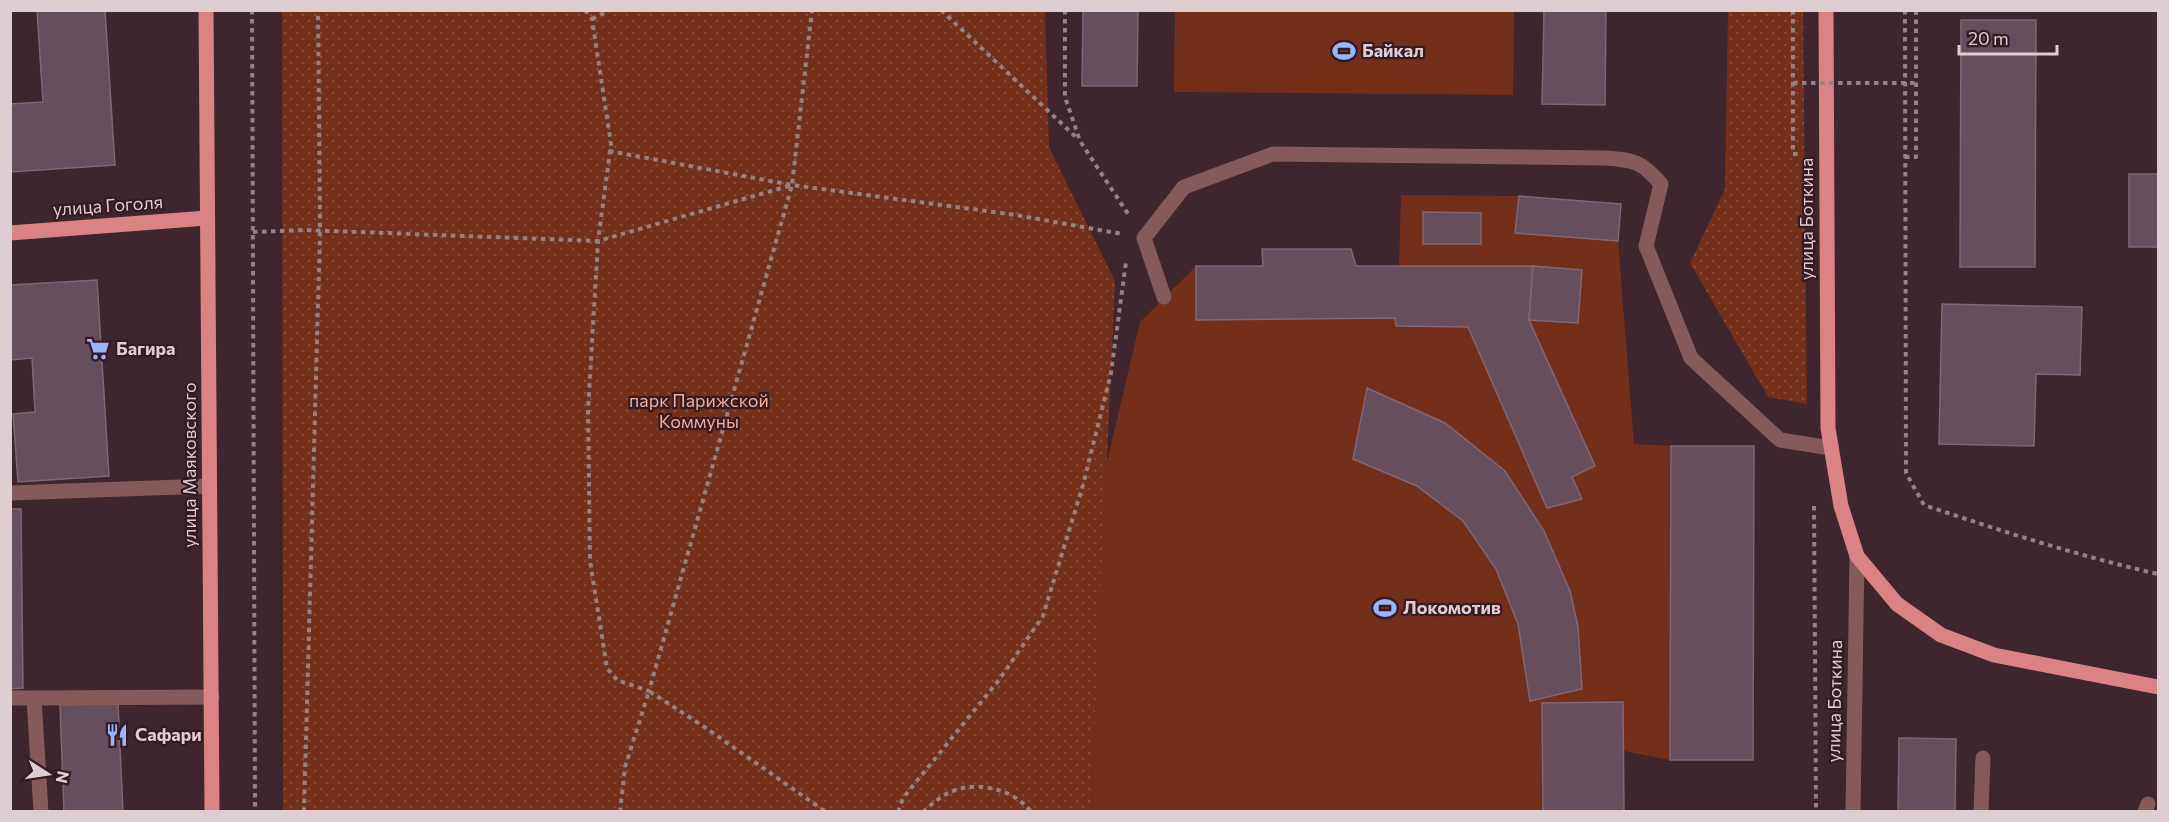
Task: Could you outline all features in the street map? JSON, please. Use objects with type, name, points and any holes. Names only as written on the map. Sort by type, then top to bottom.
[{"type":"main road","name":"улица Маяковского","points":[[206,10],[212,812]]},
{"type":"main road","name":"улица Боткина","points":[[1826,10],[1828,428],[1841,506],[1857,556]]},
{"type":"main road","name":"улица Гоголя","points":[[10,233],[207,218]]},
{"type":"main road","points":[[1857,556],[1897,604],[1941,634],[1994,655],[2158,687]]},
{"type":"street","points":[[1164,297],[1144,237],[1184,187],[1273,154],[1629,160],[1647,167],[1661,184],[1646,246],[1691,358],[1780,440],[1832,448]]},
{"type":"street","points":[[10,493],[209,486]]},
{"type":"street","name":"улица Боткина","points":[[1853,812],[1857,556]]},
{"type":"street","points":[[10,698],[212,698]]},
{"type":"street","points":[[34,698],[41,812]]},
{"type":"street","points":[[1981,812],[1983,758]]},
{"type":"path","points":[[252,10],[255,812]]},
{"type":"path","points":[[304,812],[320,231],[318,10]]},
{"type":"path","points":[[585,10],[592,19],[611,144],[598,240],[588,410],[590,561],[607,668],[617,680],[649,691],[826,812]]},
{"type":"path","points":[[592,19],[610,10]]},
{"type":"path","points":[[620,812],[625,767],[649,691],[792,185],[812,10]]},
{"type":"path","points":[[941,10],[1080,141],[1144,237]]},
{"type":"path","points":[[1065,10],[1065,97],[1080,141]]},
{"type":"path","points":[[1793,10],[1793,154]]},
{"type":"path","points":[[1905,10],[1906,472],[1924,505],[2015,536],[2158,574]]},
{"type":"path","points":[[1905,157],[1916,157],[1916,10]]},
{"type":"path","points":[[1793,83],[1916,83]]},
{"type":"path","points":[[609,151],[792,185],[1016,215],[1144,237]]},
{"type":"path","points":[[253,232],[320,231],[598,240],[792,185]]},
{"type":"path","points":[[898,812],[903,798],[999,680],[1043,616],[1083,485],[1111,373],[1126,262],[1144,237]]},
{"type":"path","points":[[923,812],[938,799],[960,789],[984,787],[1007,793],[1031,812]]},
{"type":"green space","name":"парк Парижской Коммуны","points":[[282,11],[1045,11],[1049,147],[1115,281],[1091,811],[283,811]]},
{"type":"green space","name":"Байкал","points":[[1175,11],[1514,11],[1513,95],[1174,92]]},
{"type":"green space","points":[[1728,11],[1803,11],[1807,404],[1768,397],[1690,263],[1725,189]]},
{"type":"green space","name":"Локомотив","points":[[1401,195],[1519,196],[1621,204],[1618,241],[1634,444],[1671,446],[1670,760],[1624,751],[1624,811],[1091,812],[1106,466],[1140,322],[1196,266],[1262,266],[1262,249],[1351,249],[1356,266],[1399,266]]},
{"type":"building","points":[[37,10],[105,10],[115,165],[10,172],[10,104],[43,102]]},
{"type":"building","points":[[1083,10],[1138,10],[1137,86],[1082,86]]},
{"type":"building","points":[[1544,10],[1606,10],[1605,105],[1542,104]]},
{"type":"building","points":[[1961,20],[2036,20],[2035,267],[1960,267]]},
{"type":"building","points":[[2129,174],[2158,174],[2158,247],[2129,247]]},
{"type":"building","points":[[1519,196],[1621,204],[1618,241],[1515,233]]},
{"type":"building","points":[[1423,212],[1481,213],[1481,244],[1423,244]]},
{"type":"building","points":[[1262,249],[1351,249],[1356,266],[1533,266],[1529,320],[1595,466],[1572,477],[1582,499],[1547,508],[1468,327],[1396,326],[1395,318],[1196,320],[1196,266],[1263,266]]},
{"type":"building","points":[[1533,266],[1582,270],[1578,323],[1529,320]]},
{"type":"building","points":[[97,280],[109,476],[18,482],[13,414],[35,412],[32,358],[10,360],[10,285]]},
{"type":"building","points":[[1942,304],[2082,307],[2080,375],[2036,374],[2034,446],[1939,444]]},
{"type":"building","points":[[1367,388],[1445,423],[1505,471],[1544,531],[1570,591],[1578,626],[1582,689],[1530,701],[1518,624],[1496,569],[1463,521],[1417,486],[1353,459]]},
{"type":"building","points":[[1671,446],[1754,446],[1753,760],[1670,760]]},
{"type":"building","points":[[10,509],[21,509],[23,688],[10,689]]},
{"type":"building","points":[[1623,702],[1624,812],[1543,812],[1542,703]]},
{"type":"building","points":[[118,703],[123,812],[64,812],[60,705]]},
{"type":"building","points":[[1899,738],[1956,739],[1955,812],[1898,812]]},
{"type":"place","name":"Байкал","points":[[1344,51]]},
{"type":"place","name":"Багира","points":[[98,349]]},
{"type":"place","name":"Локомотив","points":[[1385,608]]},
{"type":"place","name":"Сафари","points":[[117,735]]}]
